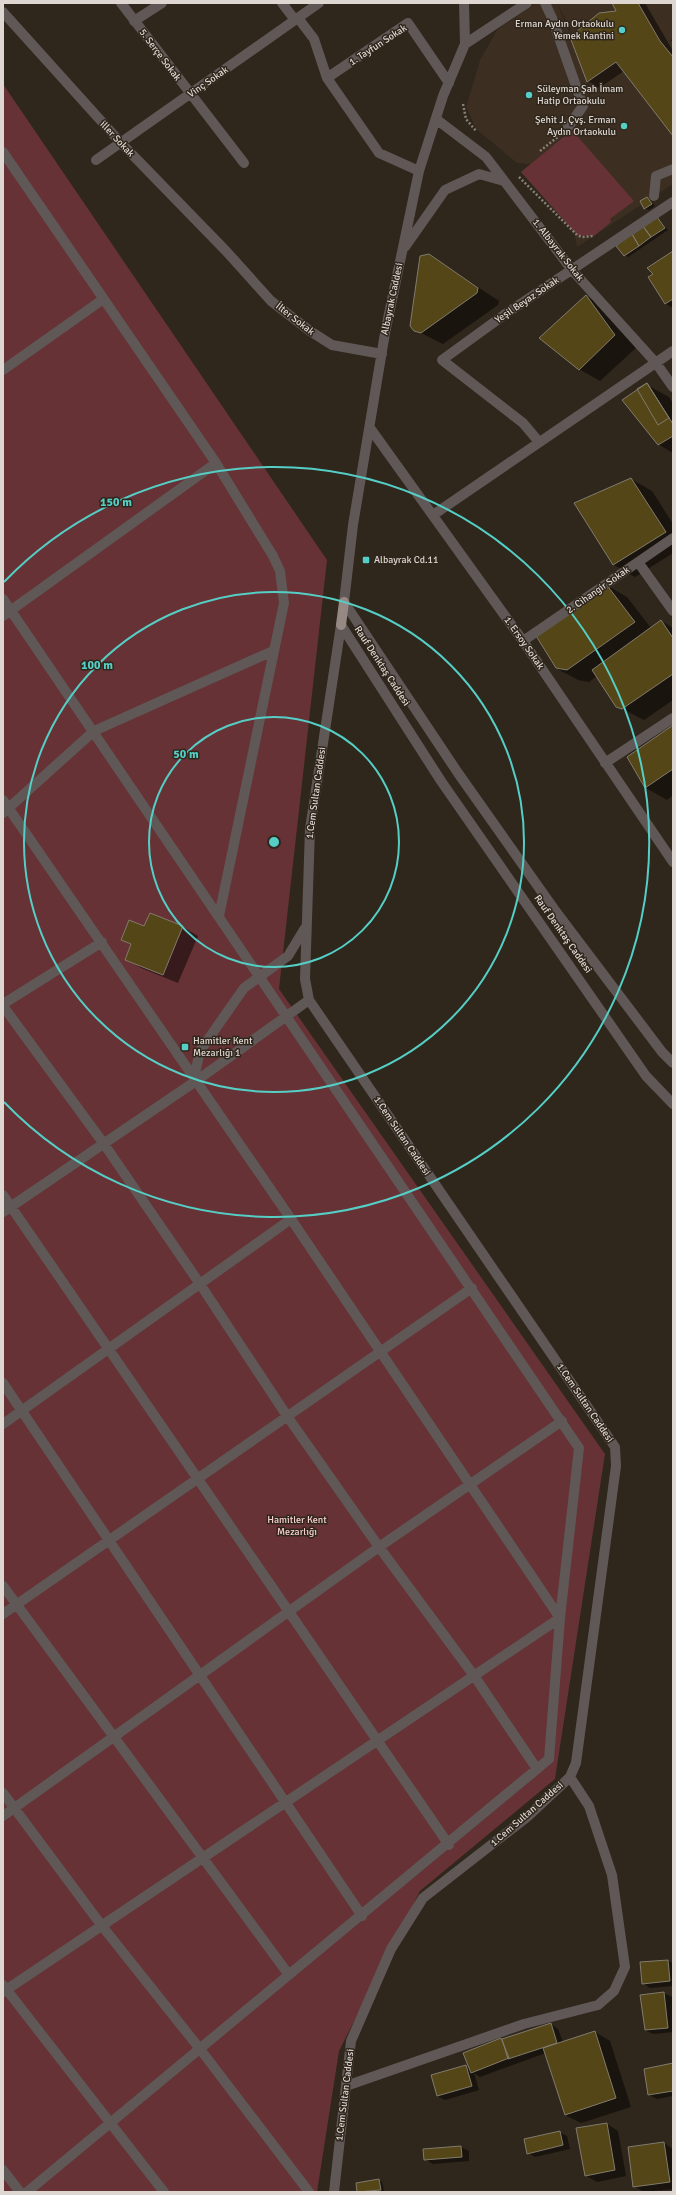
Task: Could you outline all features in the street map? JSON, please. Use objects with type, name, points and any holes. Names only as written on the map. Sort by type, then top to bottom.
[{"type":"main road","name":"Rauf Denktaş Caddesi","points":[[341,625],[344,602]]},
{"type":"street","name":"5. Serçe Sokak","points":[[121,3],[244,163]]},
{"type":"street","points":[[134,21],[162,3]]},
{"type":"street","points":[[282,3],[314,39],[327,78],[379,153],[419,171]]},
{"type":"street","name":"Vinç Sokak","points":[[96,160],[319,3]]},
{"type":"street","name":"Albayrak Caddesi","points":[[344,602],[353,525],[382,354],[402,250],[419,171],[449,83],[465,44],[464,3]]},
{"type":"street","points":[[465,44],[527,3]]},
{"type":"street","points":[[545,3],[552,18],[582,106],[568,127]]},
{"type":"street","name":"iller Sokak","points":[[3,12],[121,143],[226,251]]},
{"type":"street","name":"1. Tayfun Sokak","points":[[327,78],[408,23],[449,83]]},
{"type":"street","name":"1. Albayrak Sokak","points":[[436,119],[486,157],[572,270],[656,363],[673,387]]},
{"type":"street","points":[[5,159],[216,463],[273,556],[280,571],[284,603],[219,916]]},
{"type":"street","points":[[654,196],[656,176],[673,169]]},
{"type":"street","points":[[402,250],[445,190],[479,174],[504,181]]},
{"type":"street","name":"Yeşil Beyaz Sokak","points":[[539,442],[523,423],[442,360],[673,202]]},
{"type":"street","name":"İlter Sokak","points":[[226,251],[271,301],[332,346],[382,354]]},
{"type":"street","points":[[3,370],[102,300]]},
{"type":"street","points":[[432,515],[673,351]]},
{"type":"street","name":"1. Ersoy Sokak","points":[[370,428],[523,642],[673,862]]},
{"type":"street","points":[[7,613],[216,463]]},
{"type":"street","name":"2. Cihangir Sokak","points":[[523,642],[673,538]]},
{"type":"street","points":[[638,562],[673,611]]},
{"type":"street","points":[[3,599],[7,613],[94,731],[286,1017],[472,1288],[579,1448],[560,1618],[549,1759],[448,1845],[27,2192]]},
{"type":"street","name":"Rauf Denktaş Caddesi","points":[[344,602],[458,773],[549,902],[662,1052],[673,1063]]},
{"type":"street","name":"Rauf Denktaş Caddesi","points":[[341,625],[441,781],[646,1076],[673,1104]]},
{"type":"street","name":"1.Cem Sultan Caddesi","points":[[334,2192],[351,2041],[391,1949],[423,1898],[527,1817],[570,1777],[577,1755],[616,1466],[615,1447],[309,1000],[305,979],[310,829],[341,625]]},
{"type":"street","points":[[6,811],[94,731],[273,651]]},
{"type":"street","points":[[605,763],[673,718]]},
{"type":"street","points":[[3,800],[6,811],[102,942],[560,1618]]},
{"type":"street","points":[[195,1080],[200,1051],[244,988],[288,956],[306,926]]},
{"type":"street","points":[[102,942],[3,1005],[104,1144],[200,1284],[287,1416],[475,1677],[537,1769]]},
{"type":"street","points":[[7,1209],[104,1144],[309,1000]]},
{"type":"street","points":[[3,1195],[7,1209],[109,1349],[448,1845]]},
{"type":"street","points":[[3,1424],[22,1412],[290,1219]]},
{"type":"street","points":[[3,1614],[472,1288]]},
{"type":"street","points":[[3,1383],[362,1916]]},
{"type":"street","points":[[3,1816],[380,1547],[562,1421]]},
{"type":"street","points":[[3,1586],[202,1859],[289,1975]]},
{"type":"street","points":[[164,2192],[111,2122],[4,1989],[102,1926],[475,1677],[560,1618]]},
{"type":"street","points":[[346,2086],[524,2024],[598,2006],[614,1991],[626,1967],[612,1875],[589,1806],[570,1777]]},
{"type":"street","points":[[3,1793],[102,1926],[200,2049],[310,2192]]},
{"type":"street","points":[[3,2170],[20,2192]]},
{"type":"path","points":[[462,104],[466,119],[480,136]]},
{"type":"path","points":[[540,151],[568,127]]},
{"type":"path","points":[[516,173],[577,235],[582,237],[594,236]]},
{"type":"shaded area","points":[[536,3],[557,3],[673,3],[673,38],[669,41],[670,42],[673,40],[673,184],[577,247],[574,231],[521,172],[530,164],[517,163],[476,129],[466,107],[480,60],[497,30]],"holes":[[[557,3],[571,30],[569,32]],[[571,36],[589,68],[590,103],[587,82]]]},
{"type":"green space","name":"Hamitler Kent Mezarlığı","points":[[3,84],[327,560],[279,989],[605,1454],[555,1779],[420,1891],[339,2051],[317,2192],[3,2192]]},
{"type":"green space","points":[[572,130],[634,201],[610,219],[611,222],[594,236],[577,235],[521,172]]},
{"type":"building","points":[[612,3],[638,3],[660,41],[673,57],[673,136],[616,62],[587,82],[570,37],[599,13],[616,11]]},
{"type":"building","points":[[647,197],[652,204],[644,209],[640,201]]},
{"type":"building","points":[[657,217],[665,228],[651,237],[642,225]]},
{"type":"building","points":[[642,225],[651,237],[639,246],[632,234]]},
{"type":"building","points":[[632,234],[639,246],[624,256],[616,246]]},
{"type":"building","points":[[673,251],[673,299],[665,304],[648,277],[653,274],[647,268]]},
{"type":"building","points":[[429,254],[478,288],[477,293],[421,333],[414,331],[410,326],[420,256]]},
{"type":"building","points":[[586,295],[615,335],[579,370],[539,338]]},
{"type":"building","points":[[647,383],[673,424],[673,436],[658,445],[622,400]]},
{"type":"building","points":[[647,383],[669,418],[658,425],[637,389]]},
{"type":"building","points":[[631,478],[666,532],[613,565],[574,503]]},
{"type":"building","points":[[606,584],[635,622],[567,670],[556,668],[533,631]]},
{"type":"building","points":[[661,620],[673,638],[673,674],[622,709],[616,707],[592,670]]},
{"type":"building","points":[[673,725],[673,769],[645,788],[627,757]]},
{"type":"building","points":[[150,913],[183,926],[163,975],[125,960],[131,944],[121,940],[129,920],[144,926]]},
{"type":"building","points":[[668,1960],[670,1981],[642,1984],[640,1962]]},
{"type":"building","points":[[664,1992],[668,2028],[645,2030],[640,1995]]},
{"type":"building","points":[[551,2023],[557,2043],[508,2059],[502,2039]]},
{"type":"building","points":[[595,2031],[616,2098],[565,2115],[543,2048]]},
{"type":"building","points":[[501,2038],[509,2058],[471,2073],[463,2053]]},
{"type":"building","points":[[673,2063],[673,2091],[648,2095],[644,2069]]},
{"type":"building","points":[[466,2065],[472,2086],[437,2096],[431,2075]]},
{"type":"building","points":[[607,2123],[615,2170],[585,2176],[576,2128]]},
{"type":"building","points":[[560,2131],[563,2145],[527,2154],[524,2139]]},
{"type":"building","points":[[664,2142],[670,2182],[633,2187],[628,2147]]},
{"type":"building","points":[[461,2146],[462,2157],[424,2160],[423,2149]]},
{"type":"building","points":[[379,2179],[381,2190],[357,2192],[356,2183]]},
{"type":"place","name":"Erman Aydın Ortaokulu Yemek Kantini","points":[[622,30]]},
{"type":"place","name":"Süleyman Şah İmam Hatip Ortaokulu","points":[[529,95]]},
{"type":"place","name":"Şehit J. Çvş. Erman Aydın Ortaokulu","points":[[624,126]]},
{"type":"place","name":"Albayrak Cd.11","points":[[366,560]]},
{"type":"place","name":"Hamitler Kent Mezarlığı 1","points":[[185,1047]]}]
